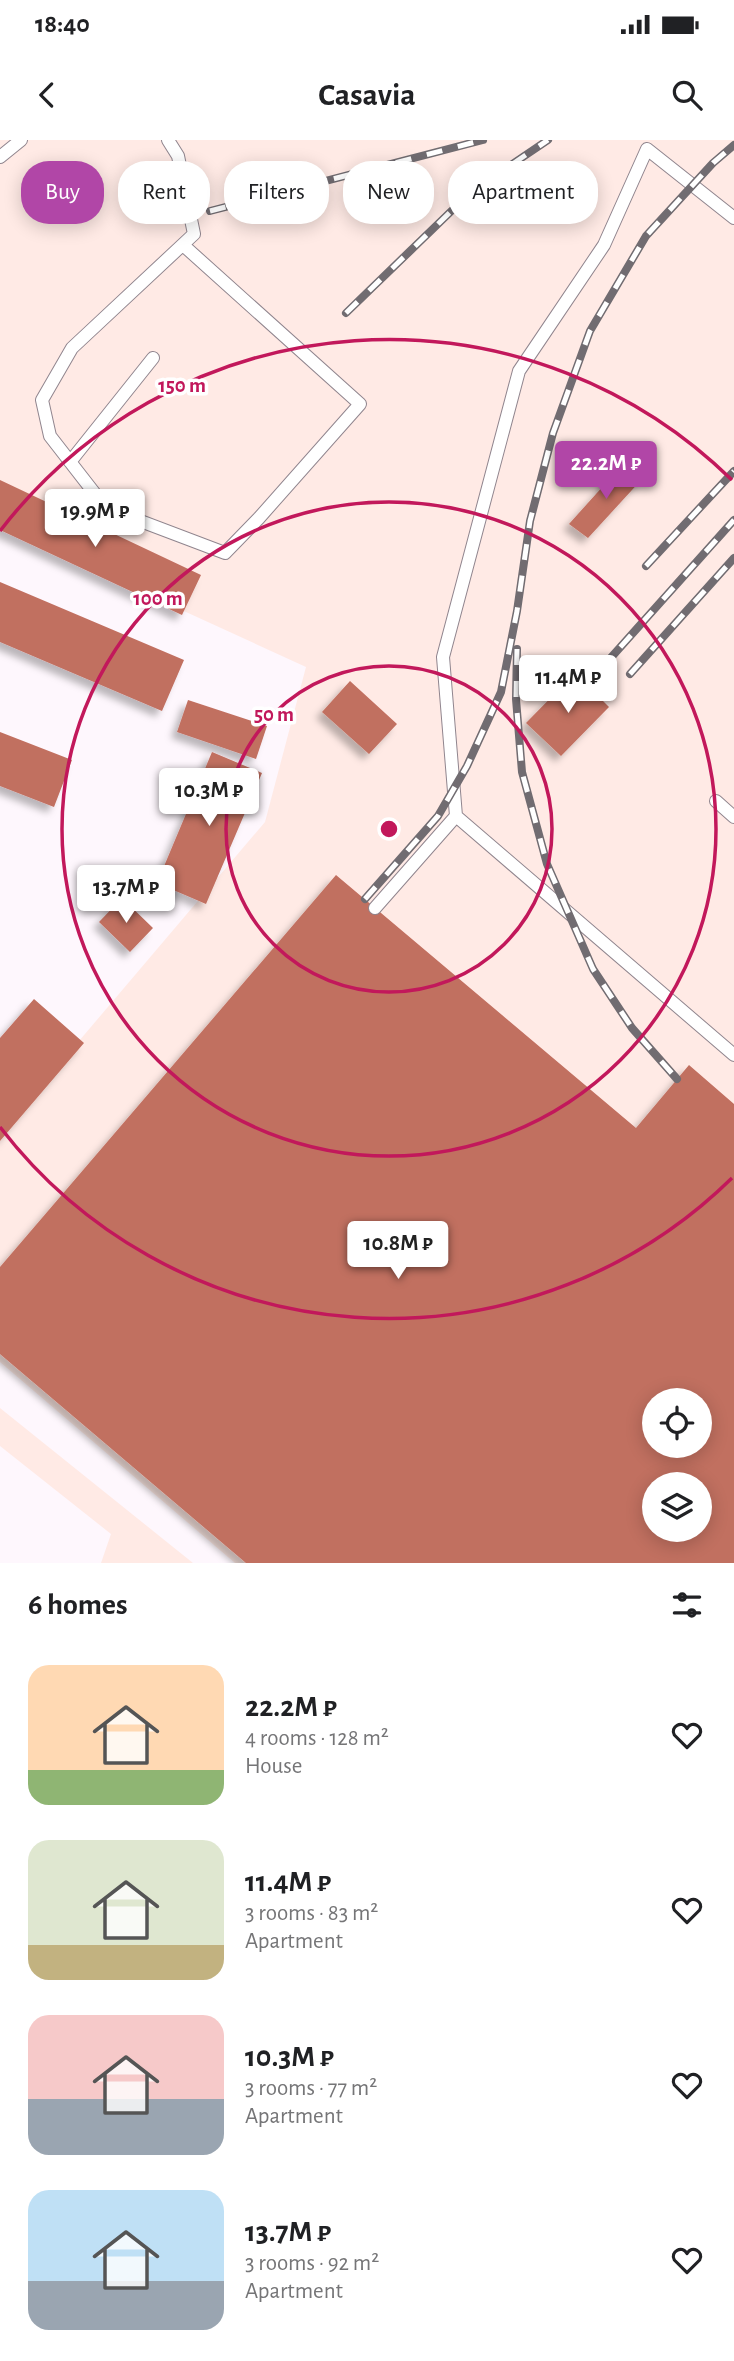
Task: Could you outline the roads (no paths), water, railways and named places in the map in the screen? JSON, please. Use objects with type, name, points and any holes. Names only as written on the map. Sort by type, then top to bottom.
[{"type":"lane","points":[[0,157],[21,140]]},
{"type":"lane","points":[[168,140],[178,156],[194,234],[183,244],[72,348],[42,400],[50,436],[106,508],[225,553],[360,404],[183,244]]},
{"type":"lane","points":[[734,218],[647,149],[604,245],[519,371],[443,657],[456,816],[734,1055]]},
{"type":"lane","points":[[70,462],[153,358]]},
{"type":"lane","points":[[716,801],[734,817]]},
{"type":"lane","points":[[375,908],[456,816]]},
{"type":"railway","points":[[210,211],[483,140]]},
{"type":"railway","points":[[346,313],[471,192],[548,140]]},
{"type":"railway","points":[[365,899],[438,816],[467,766],[501,692],[517,611],[530,521],[553,433],[590,331],[646,236],[713,163],[734,145]]},
{"type":"railway","points":[[646,566],[734,471]]},
{"type":"railway","points":[[599,671],[734,520]]},
{"type":"railway","points":[[630,674],[734,558]]},
{"type":"railway","points":[[517,649],[516,699],[522,772],[547,864],[593,969],[632,1028],[677,1079]]}]
